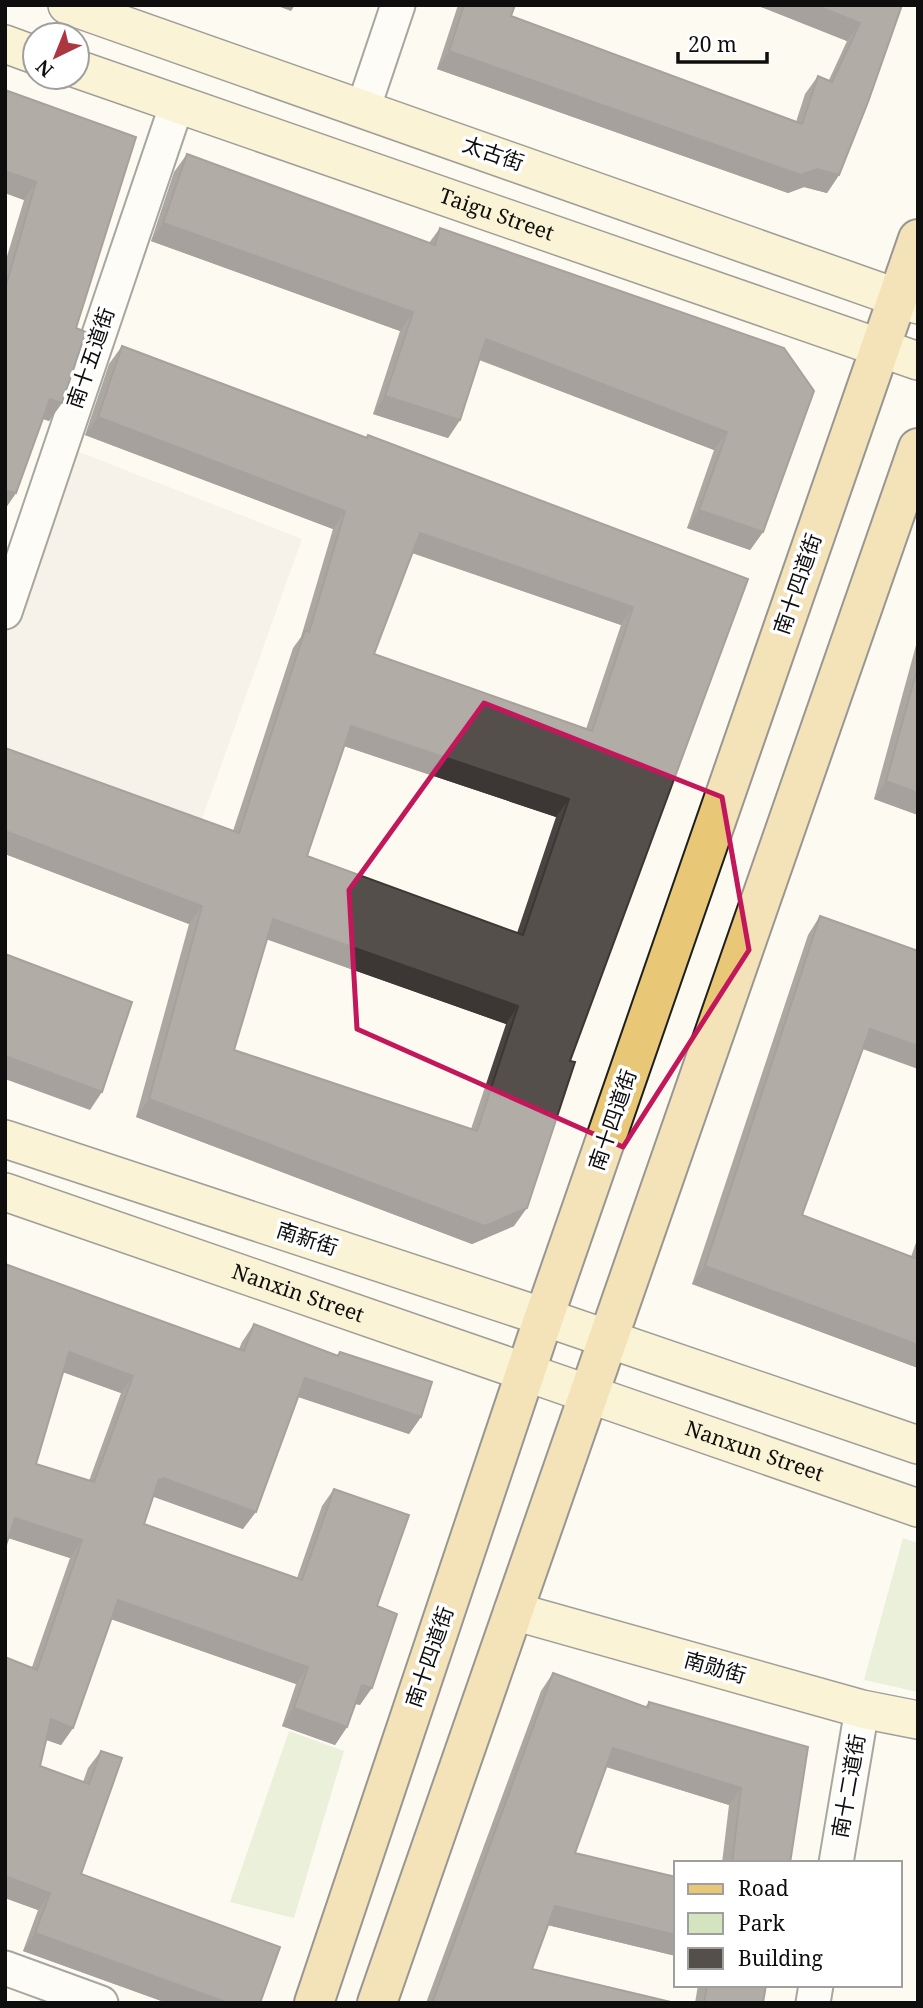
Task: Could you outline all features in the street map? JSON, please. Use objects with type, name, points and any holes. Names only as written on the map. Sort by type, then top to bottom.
[{"type":"main road","name":"太古街","points":[[68,5],[908,301]]},
{"type":"main road","name":"Taigu Street","points":[[91,74],[918,361]]},
{"type":"main road","name":"南十四道街","points":[[314,2003],[544,1317],[880,348],[908,301],[918,239]]},
{"type":"main road","points":[[377,2003],[918,448]]},
{"type":"main road","name":"南新街","points":[[5,1139],[609,1339]]},
{"type":"main road","name":"Nanxin Street","points":[[5,1192],[590,1394]]},
{"type":"main road","points":[[609,1339],[918,1445]]},
{"type":"main road","name":"Nanxun Street","points":[[590,1394],[918,1508]]},
{"type":"main road","name":"南勋街","points":[[513,1611],[862,1709],[918,1720]]},
{"type":"street","points":[[363,109],[398,5]]},
{"type":"street","name":"南十五道街","points":[[5,612],[177,104]]},
{"type":"street","name":"南十二道街","points":[[836,1861],[862,1709]]},
{"type":"street","points":[[5,1968],[101,2003]]},
{"type":"highlighted area","points":[[484,703],[722,797],[749,950],[623,1147],[357,1029],[349,890]]},
{"type":"green space","points":[[903,1538],[918,1543],[918,1692],[864,1680]]},
{"type":"green space","points":[[289,1731],[344,1751],[294,1918],[230,1902]]},
{"type":"shaded area","points":[[69,448],[302,539],[198,830],[5,757],[5,635]]},
{"type":"building","points":[[464,5],[515,5],[511,16],[802,124],[818,76],[832,82],[860,23],[815,5],[902,5],[839,175],[817,169],[801,175],[449,51]]},
{"type":"building","points":[[5,90],[136,137],[76,328],[86,332],[62,403],[50,399],[16,493],[5,490],[5,289],[36,182],[5,171]]},
{"type":"building","points":[[187,154],[435,245],[440,228],[784,348],[814,391],[763,532],[699,510],[727,432],[486,339],[460,420],[385,396],[413,312],[163,223]]},
{"type":"building","points":[[122,346],[367,438],[368,435],[748,579],[570,1061],[575,1062],[527,1208],[485,1226],[149,1099],[202,906],[5,831],[5,748],[239,833],[305,630],[309,632],[345,511],[98,417]],"holes":[[[420,533],[633,607],[592,731],[374,654]],[[351,726],[569,799],[523,935],[307,856]],[[273,919],[518,1006],[477,1131],[234,1050]]]},
{"type":"building","points":[[918,666],[918,793],[886,781]]},
{"type":"building","points":[[820,916],[918,951],[918,1046],[870,1029],[802,1215],[917,1259],[918,1256],[918,1345],[705,1266]]},
{"type":"building","points":[[5,954],[132,1002],[102,1092],[5,1056]]},
{"type":"building","points":[[5,1264],[244,1351],[254,1324],[338,1356],[340,1352],[432,1382],[421,1417],[305,1378],[256,1512],[163,1478],[159,1479],[144,1524],[302,1580],[334,1489],[409,1515],[377,1606],[397,1614],[372,1688],[362,1685],[347,1727],[294,1708],[308,1667],[118,1600],[73,1728],[51,1719],[40,1766],[89,1784],[101,1751],[122,1758],[81,1874],[280,1947],[260,2003],[228,2003],[35,1933],[50,1893],[5,1876],[5,1657],[37,1670],[82,1540],[15,1518],[5,1548]],"holes":[[[69,1352],[133,1376],[94,1482],[36,1464]]]},
{"type":"building","points":[[553,1673],[648,1708],[649,1702],[808,1747],[790,1861],[732,1861],[741,1788],[613,1748],[575,1853],[674,1877],[674,1935],[555,1906],[532,1969],[675,2003],[432,2003]]},
{"type":"building","points":[[707,1987],[766,1987],[763,2003],[704,2003]]}]
